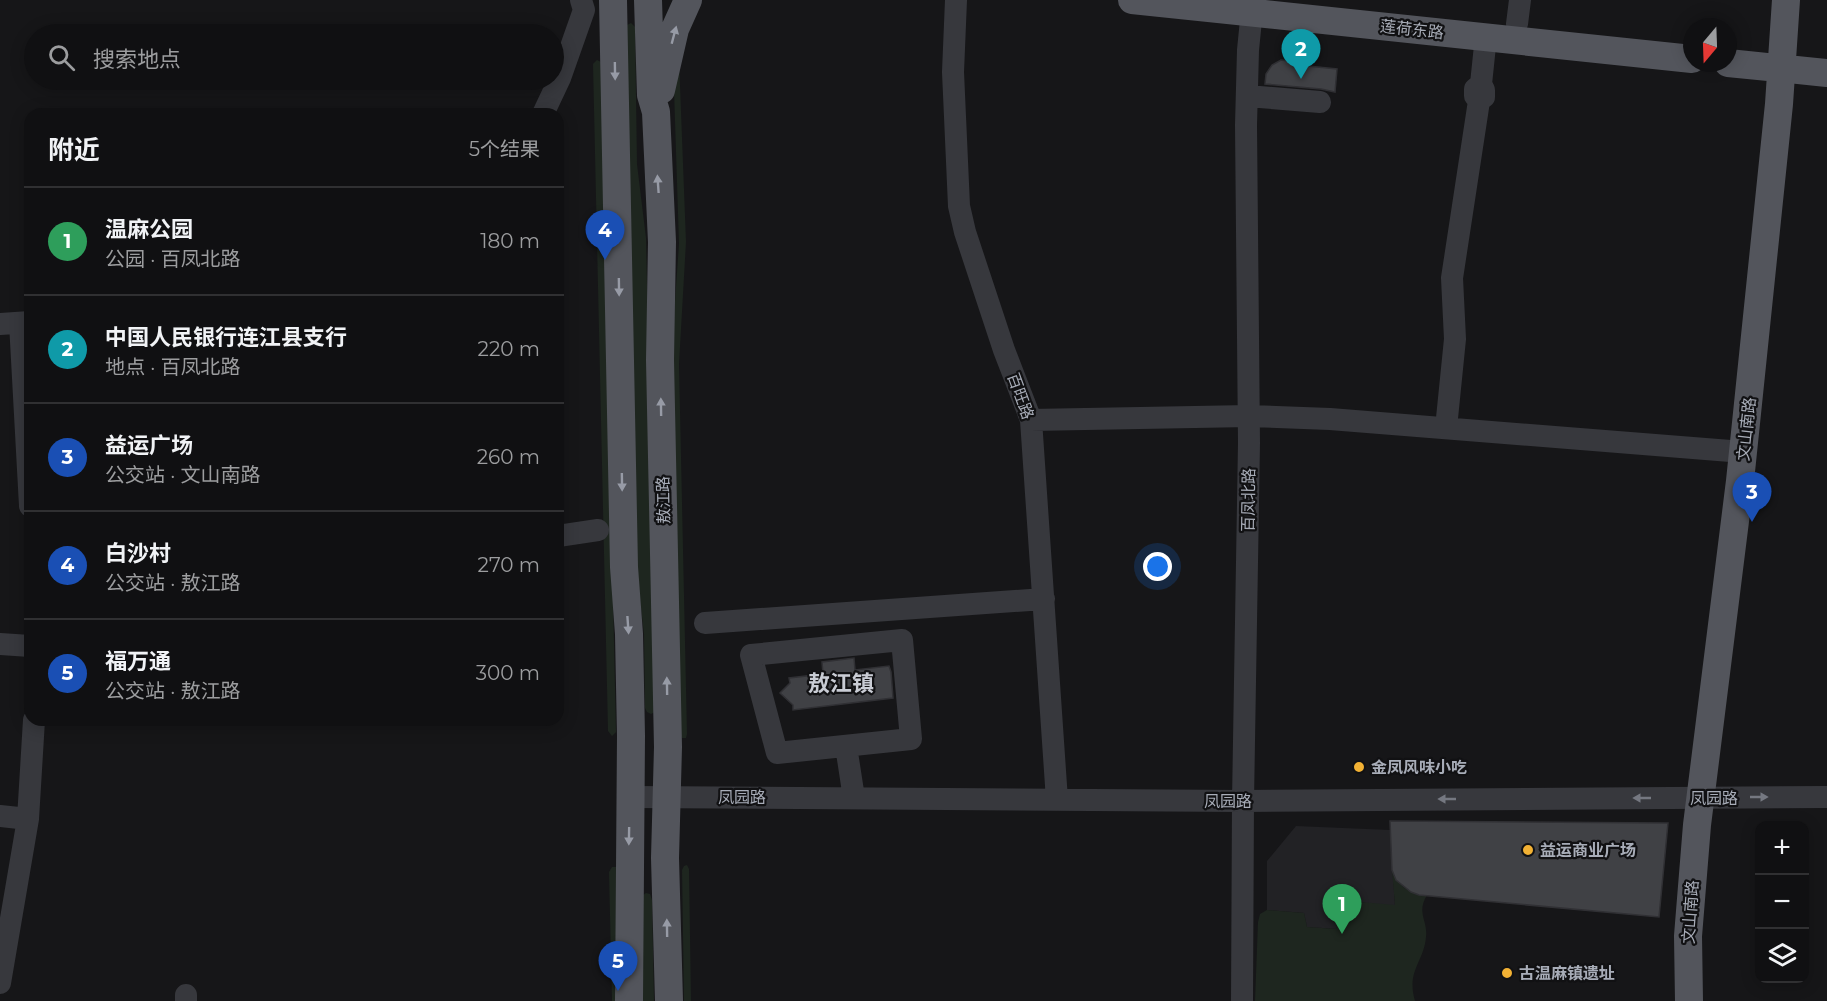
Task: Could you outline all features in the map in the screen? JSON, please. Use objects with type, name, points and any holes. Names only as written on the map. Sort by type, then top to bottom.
[{"type":"main road","points":[[613,0],[624,555],[629,634],[629,1001]]},
{"type":"main road","name":"敖江路","points":[[648,0],[651,95],[656,112],[662,242],[660,360],[667,723],[666,883],[669,1001]]},
{"type":"main road","points":[[656,112],[675,29],[688,0]]},
{"type":"main road","name":"莲荷东路","points":[[1132,0],[1252,6],[1683,58]]},
{"type":"main road","name":"莲荷东路","points":[[1301,0],[1518,12],[1683,42]]},
{"type":"main road","name":"文山南路","points":[[1689,1001],[1688,926],[1696,825],[1743,452],[1786,0]]},
{"type":"main road","points":[[1737,50],[1827,73]]},
{"type":"main road","points":[[1737,62],[1827,57]]},
{"type":"main road","points":[[630,724],[667,723]]},
{"type":"main road","points":[[629,883],[666,883]]},
{"type":"street","points":[[564,67],[584,10],[581,0]]},
{"type":"street","name":"百旺路","points":[[956,0],[953,72],[959,206],[965,232],[1001,340],[1031,420],[1058,800]]},
{"type":"street","name":"百凤北路","points":[[1242,1001],[1250,416],[1247,96],[1252,6]]},
{"type":"street","points":[[1446,428],[1455,339],[1452,278],[1480,92],[1486,36]]},
{"type":"street","points":[[546,108],[554,90]]},
{"type":"street","points":[[1247,96],[1320,102]]},
{"type":"street","points":[[17,323],[24,422]]},
{"type":"street","points":[[1031,420],[1250,416],[1330,419],[1743,452]]},
{"type":"street","points":[[564,535],[598,530]]},
{"type":"street","points":[[705,623],[1044,599]]},
{"type":"street","points":[[828,614],[831,647]]},
{"type":"street","points":[[902,640],[911,739],[846,746],[777,753],[751,655],[902,640]]},
{"type":"street","points":[[0,644],[24,646]]},
{"type":"street","points":[[0,984],[28,819],[34,726]]},
{"type":"street","points":[[846,746],[854,798]]},
{"type":"street","name":"凤园路","points":[[630,797],[1243,801],[1827,797]]},
{"type":"street","points":[[0,816],[28,819]]},
{"type":"shaded area","points":[[631,23],[635,27],[637,164],[646,238],[656,707],[655,712],[651,714],[645,708],[644,634],[636,566],[627,25]]},
{"type":"shaded area","points":[[673,59],[679,59],[686,242],[679,364],[686,738],[682,738],[680,734],[671,358],[679,244]]},
{"type":"shaded area","points":[[597,60],[601,62],[616,732],[612,736],[608,731],[593,64]]},
{"type":"shaded area","points":[[1296,826],[1390,830],[1395,906],[1338,900],[1336,929],[1307,927],[1304,913],[1267,910],[1267,861]]},
{"type":"shaded area","points":[[687,865],[689,869],[691,1001],[684,1001],[682,870]]},
{"type":"shaded area","points":[[612,867],[616,867],[617,873],[619,1001],[612,1001],[609,872]]},
{"type":"shaded area","points":[[1392,870],[1405,888],[1427,895],[1422,907],[1426,931],[1425,946],[1413,982],[1415,1001],[1255,1001],[1260,914],[1267,910],[1304,913],[1307,927],[1336,929],[1338,900],[1395,905]]},
{"type":"shaded area","points":[[650,894],[652,900],[654,1001],[643,1001],[643,895]]},
{"type":"building","points":[[1281,60],[1298,62],[1298,65],[1337,69],[1335,92],[1265,84],[1266,74],[1272,65]]},
{"type":"building","points":[[854,658],[855,670],[889,666],[893,698],[793,710],[793,705],[780,693],[790,683],[789,678],[823,674],[822,662]]},
{"type":"building","name":"益运商业广场","points":[[1390,821],[1668,823],[1659,917],[1419,895],[1411,892],[1396,880],[1392,870]]},
{"type":"place","name":"中国人民银行连江县支行","points":[[1301,79]]},
{"type":"place","name":"白沙村","points":[[605,260]]},
{"type":"place","name":"益运广场","points":[[1752,522]]},
{"type":"place","name":"金凤风味小吃","points":[[1359,767]]},
{"type":"place","name":"益运商业广场","points":[[1528,850]]},
{"type":"place","name":"温麻公园","points":[[1342,934]]},
{"type":"place","name":"古温麻镇遗址","points":[[1507,973]]},
{"type":"place","name":"福万通","points":[[618,991]]},
{"type":"district","name":"敖江镇","points":[[841,683]]}]
